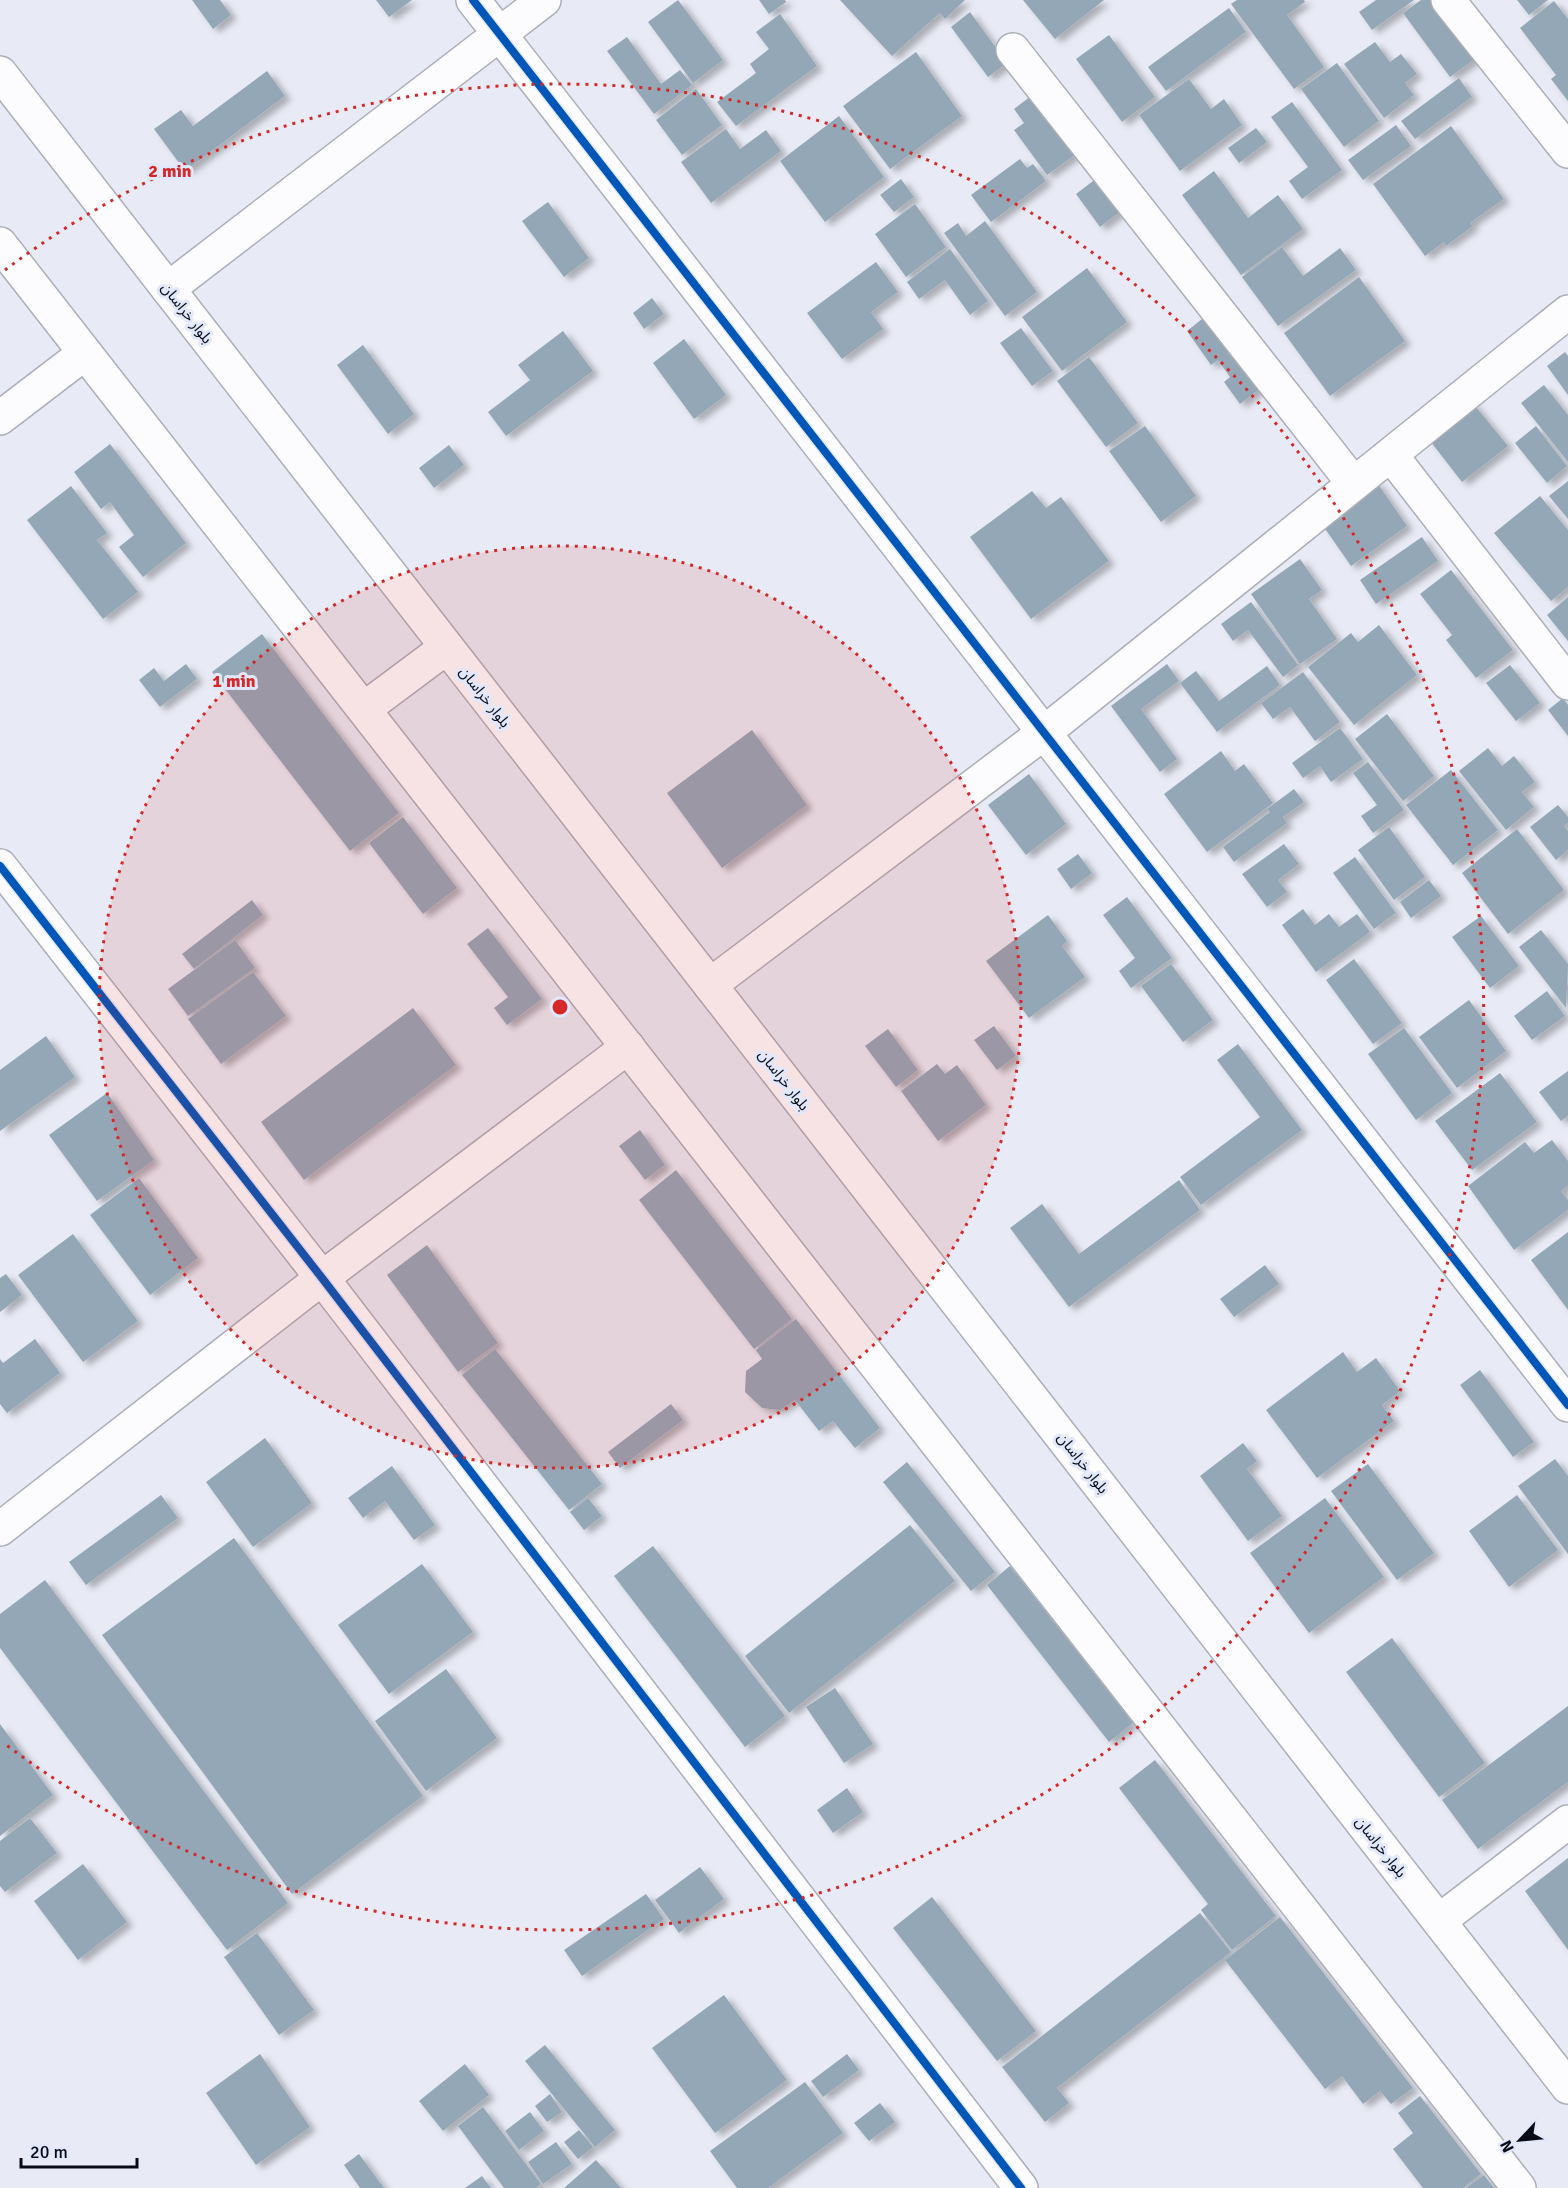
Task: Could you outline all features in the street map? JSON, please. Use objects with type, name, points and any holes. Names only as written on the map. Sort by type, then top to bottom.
[{"type":"street","points":[[473,0],[1568,1405]]},
{"type":"street","points":[[168,289],[544,0]]},
{"type":"street","points":[[1448,0],[1568,151]]},
{"type":"street","points":[[1013,50],[1354,484]]},
{"type":"street","name":"بلوار خراسان","points":[[0,73],[1568,2087]]},
{"type":"street","points":[[0,244],[1519,2188]]},
{"type":"street","points":[[710,985],[1045,732],[1568,312]]},
{"type":"street","points":[[0,418],[85,352]]},
{"type":"street","points":[[1391,454],[1568,682]]},
{"type":"street","points":[[364,710],[447,647]]},
{"type":"street","points":[[0,866],[322,1278],[1021,2188]]},
{"type":"street","points":[[0,1529],[322,1278],[628,1047]]},
{"type":"street","points":[[1439,1921],[1568,1822]]},
{"type":"building","points":[[192,0],[220,0],[231,15],[213,29]]},
{"type":"building","points":[[376,0],[412,0],[389,17]]},
{"type":"building","points":[[678,0],[723,60],[693,83],[648,22]]},
{"type":"building","points":[[759,0],[785,0],[786,2],[769,14]]},
{"type":"building","points":[[840,0],[965,0],[945,19],[940,13],[892,56]]},
{"type":"building","points":[[1023,0],[1104,0],[1055,39]]},
{"type":"building","points":[[1237,0],[1304,0],[1305,2],[1287,15],[1324,67],[1294,89],[1231,4]]},
{"type":"building","points":[[1376,0],[1414,0],[1372,30],[1359,12]]},
{"type":"building","points":[[1421,0],[1438,0],[1479,56],[1450,77],[1403,13]]},
{"type":"building","points":[[1517,0],[1548,0],[1529,15]]},
{"type":"building","points":[[1554,1],[1568,19],[1568,101],[1551,79],[1556,75],[1520,28]]},
{"type":"building","points":[[1229,8],[1246,32],[1166,91],[1148,67]]},
{"type":"building","points":[[970,12],[1007,63],[988,77],[951,27]]},
{"type":"building","points":[[780,14],[817,66],[736,126],[717,102],[756,73],[750,64],[769,49],[756,32]]},
{"type":"building","points":[[1109,35],[1155,97],[1122,122],[1076,59]]},
{"type":"building","points":[[627,37],[661,84],[680,70],[692,85],[654,114],[607,51]]},
{"type":"building","points":[[1375,42],[1390,62],[1401,54],[1417,74],[1405,83],[1414,95],[1384,118],[1344,64]]},
{"type":"building","points":[[916,52],[962,116],[890,169],[843,106]]},
{"type":"building","points":[[1337,63],[1379,121],[1344,147],[1301,89]]},
{"type":"building","points":[[267,71],[285,96],[185,171],[154,129],[181,110],[193,126]]},
{"type":"building","points":[[1459,78],[1472,97],[1415,139],[1401,121]]},
{"type":"building","points":[[1189,79],[1211,109],[1224,99],[1242,125],[1180,171],[1139,115]]},
{"type":"building","points":[[696,89],[722,125],[682,155],[656,120]]},
{"type":"building","points":[[1031,96],[1075,155],[1047,175],[1014,130],[1024,123],[1014,109]]},
{"type":"building","points":[[1292,102],[1342,170],[1302,199],[1289,181],[1308,167],[1271,117]]},
{"type":"building","points":[[839,116],[884,177],[825,222],[780,161]]},
{"type":"building","points":[[1396,125],[1411,146],[1363,180],[1348,160]]},
{"type":"building","points":[[1451,126],[1504,199],[1470,223],[1473,226],[1446,246],[1444,242],[1425,256],[1373,184]]},
{"type":"building","points":[[1256,128],[1267,142],[1239,163],[1228,148]]},
{"type":"building","points":[[726,129],[740,149],[766,130],[781,151],[711,203],[681,162]]},
{"type":"building","points":[[1020,159],[1027,168],[1033,164],[1046,181],[991,222],[971,195]]},
{"type":"building","points":[[1214,171],[1248,218],[1278,195],[1303,229],[1241,275],[1182,195]]},
{"type":"building","points":[[1097,178],[1121,211],[1100,227],[1076,194]]},
{"type":"building","points":[[901,179],[914,197],[894,212],[880,195]]},
{"type":"building","points":[[548,202],[589,258],[564,277],[522,221]]},
{"type":"building","points":[[915,204],[946,247],[906,277],[875,234]]},
{"type":"building","points":[[985,221],[1037,292],[1005,316],[944,233],[958,223],[966,236]]},
{"type":"building","points":[[1282,247],[1303,276],[1340,248],[1356,270],[1278,326],[1242,277]]},
{"type":"building","points":[[950,249],[988,301],[970,315],[945,280],[919,299],[907,282]]},
{"type":"building","points":[[876,262],[898,292],[871,312],[883,329],[842,359],[807,313]]},
{"type":"building","points":[[1087,268],[1127,322],[1062,371],[1022,317]]},
{"type":"building","points":[[1359,277],[1405,341],[1330,396],[1284,333]]},
{"type":"building","points":[[652,298],[664,314],[644,329],[633,313]]},
{"type":"building","points":[[1207,315],[1261,388],[1240,404],[1224,382],[1230,377],[1218,360],[1211,365],[1187,331]]},
{"type":"building","points":[[1021,328],[1053,371],[1032,386],[1000,343]]},
{"type":"building","points":[[563,331],[593,371],[506,436],[488,412],[530,380],[518,365]]},
{"type":"building","points":[[684,339],[726,395],[694,419],[653,363]]},
{"type":"building","points":[[363,345],[414,414],[388,434],[337,365]]},
{"type":"building","points":[[1565,352],[1568,356],[1568,395],[1547,366]]},
{"type":"building","points":[[1089,357],[1138,423],[1106,447],[1057,381]]},
{"type":"building","points":[[1544,385],[1568,415],[1568,462],[1521,403]]},
{"type":"building","points":[[1472,402],[1508,446],[1462,482],[1427,437]]},
{"type":"building","points":[[1145,426],[1196,496],[1161,522],[1109,451]]},
{"type":"building","points":[[1536,426],[1567,466],[1547,483],[1515,443]]},
{"type":"building","points":[[110,444],[186,543],[143,577],[119,547],[134,535],[110,502],[101,509],[74,472]]},
{"type":"building","points":[[449,445],[464,465],[434,488],[419,468]]},
{"type":"building","points":[[1376,481],[1407,526],[1351,566],[1319,520]]},
{"type":"building","points":[[1568,481],[1568,519],[1549,496]]},
{"type":"building","points":[[71,486],[107,533],[97,540],[138,592],[103,619],[27,520]]},
{"type":"building","points":[[1032,491],[1046,508],[1061,497],[1109,561],[1031,619],[970,537]]},
{"type":"building","points":[[1540,496],[1568,530],[1568,587],[1551,601],[1494,533]]},
{"type":"building","points":[[1422,537],[1438,561],[1376,604],[1360,580]]},
{"type":"building","points":[[1300,559],[1322,590],[1309,599],[1337,639],[1300,664],[1251,594]]},
{"type":"building","points":[[1451,570],[1513,650],[1476,678],[1446,640],[1452,635],[1420,594]]},
{"type":"building","points":[[1568,597],[1568,641],[1547,615]]},
{"type":"building","points":[[1251,602],[1298,665],[1283,677],[1248,630],[1233,641],[1221,624]]},
{"type":"building","points":[[1379,625],[1417,675],[1354,725],[1308,667],[1351,633],[1358,642]]},
{"type":"building","points":[[262,634],[399,813],[350,851],[212,672]]},
{"type":"building","points":[[186,664],[197,679],[160,707],[139,680],[154,668],[164,681]]},
{"type":"building","points":[[1167,664],[1179,681],[1141,709],[1177,759],[1160,772],[1111,706]]},
{"type":"building","points":[[1510,665],[1540,703],[1516,721],[1486,683]]},
{"type":"building","points":[[1267,666],[1280,685],[1217,732],[1180,683],[1196,671],[1219,701]]},
{"type":"building","points":[[1303,672],[1340,722],[1315,741],[1290,707],[1273,719],[1261,703]]},
{"type":"building","points":[[1563,698],[1568,705],[1568,736],[1548,710]]},
{"type":"building","points":[[1387,714],[1434,776],[1403,801],[1355,739]]},
{"type":"building","points":[[1340,728],[1363,759],[1331,782],[1320,766],[1303,778],[1292,763]]},
{"type":"building","points":[[752,730],[807,805],[722,868],[667,793]]},
{"type":"building","points":[[1488,748],[1502,766],[1514,756],[1535,782],[1522,792],[1534,807],[1506,830],[1459,771]]},
{"type":"building","points":[[1221,751],[1235,771],[1244,764],[1273,803],[1207,852],[1164,794]]},
{"type":"building","points":[[1368,762],[1404,810],[1373,833],[1361,816],[1377,805],[1353,773]]},
{"type":"building","points":[[1451,770],[1498,830],[1453,865],[1406,805]]},
{"type":"building","points":[[1029,774],[1066,824],[1026,855],[988,805]]},
{"type":"building","points":[[1294,789],[1304,802],[1283,817],[1287,823],[1234,862],[1223,847],[1270,812],[1267,809]]},
{"type":"building","points":[[1558,805],[1568,817],[1568,823],[1564,826],[1568,831],[1568,850],[1556,860],[1530,827]]},
{"type":"building","points":[[403,817],[457,888],[423,914],[369,843]]},
{"type":"building","points":[[1389,827],[1425,877],[1394,900],[1358,850]]},
{"type":"building","points":[[1517,829],[1564,890],[1508,934],[1462,873]]},
{"type":"building","points":[[1284,844],[1299,864],[1278,880],[1287,892],[1267,907],[1242,874]]},
{"type":"building","points":[[1078,854],[1092,873],[1071,889],[1057,869]]},
{"type":"building","points":[[1355,857],[1396,913],[1374,929],[1333,873]]},
{"type":"building","points":[[1429,880],[1441,896],[1411,918],[1400,902]]},
{"type":"building","points":[[1127,897],[1172,958],[1131,988],[1119,971],[1135,958],[1103,915]]},
{"type":"building","points":[[252,900],[263,915],[194,969],[182,954]]},
{"type":"building","points":[[1303,909],[1315,925],[1329,914],[1339,927],[1357,914],[1370,932],[1316,972],[1282,925]]},
{"type":"building","points":[[1048,915],[1067,941],[1062,946],[1085,977],[1029,1018],[986,961]]},
{"type":"building","points":[[1481,916],[1519,966],[1490,988],[1452,937]]},
{"type":"building","points":[[488,928],[542,999],[507,1025],[494,1008],[508,997],[467,944]]},
{"type":"building","points":[[1541,930],[1568,964],[1566,1008],[1519,947]]},
{"type":"building","points":[[235,940],[255,968],[188,1016],[168,989]]},
{"type":"building","points":[[1354,959],[1402,1023],[1373,1044],[1326,980]]},
{"type":"building","points":[[1171,964],[1213,1020],[1183,1042],[1141,986]]},
{"type":"building","points":[[253,972],[286,1016],[221,1064],[188,1019]]},
{"type":"building","points":[[1547,991],[1565,1016],[1532,1040],[1514,1016]]},
{"type":"building","points":[[1469,1000],[1506,1051],[1457,1088],[1419,1037]]},
{"type":"building","points":[[413,1008],[456,1065],[304,1180],[261,1122]]},
{"type":"building","points":[[994,1026],[1016,1056],[997,1070],[974,1040]]},
{"type":"building","points":[[1404,1028],[1452,1093],[1416,1120],[1368,1054]]},
{"type":"building","points":[[888,1029],[918,1070],[896,1087],[865,1046]]},
{"type":"building","points":[[46,1036],[75,1077],[0,1131],[0,1070]]},
{"type":"building","points":[[1238,1044],[1302,1130],[1201,1205],[1180,1177],[1260,1117],[1217,1060]]},
{"type":"building","points":[[937,1064],[945,1074],[957,1065],[986,1105],[938,1141],[901,1091]]},
{"type":"building","points":[[1568,1071],[1568,1116],[1561,1121],[1539,1092]]},
{"type":"building","points":[[1500,1073],[1537,1122],[1472,1170],[1435,1121]]},
{"type":"building","points":[[107,1093],[154,1160],[97,1201],[49,1135]]},
{"type":"building","points":[[640,1130],[665,1165],[645,1180],[619,1146]]},
{"type":"building","points":[[1552,1140],[1568,1161],[1568,1186],[1561,1191],[1568,1200],[1568,1210],[1514,1250],[1468,1186],[1525,1142],[1534,1153]]},
{"type":"building","points":[[676,1170],[792,1319],[754,1349],[639,1200]]},
{"type":"building","points":[[139,1178],[198,1258],[150,1295],[90,1215]]},
{"type":"building","points":[[1179,1180],[1200,1210],[1069,1307],[1010,1228],[1042,1204],[1079,1254]]},
{"type":"building","points":[[1568,1232],[1568,1310],[1531,1260]]},
{"type":"building","points":[[73,1234],[138,1321],[83,1362],[18,1275]]},
{"type":"building","points":[[427,1245],[498,1343],[458,1372],[387,1275]]},
{"type":"building","points":[[1265,1265],[1279,1284],[1234,1317],[1220,1299]]},
{"type":"building","points":[[6,1274],[22,1295],[0,1312],[0,1278]]},
{"type":"building","points":[[796,1319],[880,1428],[855,1448],[833,1421],[819,1431],[795,1400],[780,1410],[762,1408],[745,1392],[746,1371],[762,1359],[756,1350]]},
{"type":"building","points":[[35,1339],[60,1373],[7,1413],[0,1404],[0,1359],[3,1363]]},
{"type":"building","points":[[495,1349],[602,1484],[569,1510],[462,1375]]},
{"type":"building","points":[[1343,1352],[1357,1372],[1376,1358],[1400,1391],[1382,1405],[1394,1421],[1317,1478],[1266,1410]]},
{"type":"building","points":[[1480,1370],[1534,1442],[1513,1457],[1460,1385]]},
{"type":"building","points":[[671,1404],[683,1420],[620,1468],[608,1452]]},
{"type":"building","points":[[265,1438],[312,1503],[253,1547],[206,1482]]},
{"type":"building","points":[[1243,1443],[1257,1461],[1247,1469],[1282,1516],[1248,1541],[1200,1476]]},
{"type":"building","points":[[1555,1459],[1568,1476],[1568,1554],[1518,1486]]},
{"type":"building","points":[[907,1462],[995,1572],[971,1591],[883,1482]]},
{"type":"building","points":[[1368,1464],[1434,1553],[1397,1580],[1331,1491]]},
{"type":"building","points":[[392,1466],[435,1525],[414,1540],[385,1501],[363,1518],[348,1498]]},
{"type":"building","points":[[161,1495],[178,1518],[86,1585],[69,1562]]},
{"type":"building","points":[[1517,1495],[1558,1550],[1509,1587],[1469,1531]]},
{"type":"building","points":[[588,1498],[602,1516],[584,1530],[570,1512]]},
{"type":"building","points":[[1325,1498],[1384,1577],[1309,1633],[1250,1553]]},
{"type":"building","points":[[910,1525],[955,1581],[789,1713],[745,1656]]},
{"type":"building","points":[[234,1538],[423,1796],[292,1894],[102,1635]]},
{"type":"building","points":[[653,1546],[785,1716],[745,1747],[614,1576]]},
{"type":"building","points":[[422,1564],[473,1632],[389,1694],[338,1625]]},
{"type":"building","points":[[1010,1566],[1133,1723],[1109,1742],[987,1585]]},
{"type":"building","points":[[45,1580],[288,1903],[227,1950],[0,1648],[0,1614]]},
{"type":"building","points":[[1392,1638],[1485,1763],[1439,1797],[1346,1672]]},
{"type":"building","points":[[446,1669],[497,1738],[426,1791],[375,1721]]},
{"type":"building","points":[[835,1688],[873,1744],[844,1763],[806,1707]]},
{"type":"building","points":[[1568,1706],[1568,1782],[1478,1849],[1442,1800]]},
{"type":"building","points":[[0,1724],[53,1795],[0,1836]]},
{"type":"building","points":[[1155,1760],[1276,1916],[1232,1950],[1201,1910],[1208,1904],[1119,1788]]},
{"type":"building","points":[[847,1788],[863,1812],[833,1833],[817,1810]]},
{"type":"building","points":[[30,1818],[57,1853],[5,1892],[0,1886],[0,1841]]},
{"type":"building","points":[[1568,1858],[1568,1950],[1525,1891]]},
{"type":"building","points":[[83,1864],[127,1922],[78,1960],[34,1901]]},
{"type":"building","points":[[700,1867],[724,1899],[679,1933],[655,1900]]},
{"type":"building","points":[[646,1894],[664,1919],[582,1976],[564,1950]]},
{"type":"building","points":[[932,1897],[1036,2031],[997,2061],[893,1928]]},
{"type":"building","points":[[1200,1913],[1231,1952],[1057,2088],[1069,2103],[1045,2122],[1002,2067]]},
{"type":"building","points":[[1280,1917],[1413,2088],[1391,2104],[1380,2091],[1363,2104],[1342,2076],[1325,2089],[1225,1960]]},
{"type":"building","points":[[257,1933],[314,2010],[279,2035],[224,1957]]},
{"type":"building","points":[[724,1995],[787,2080],[715,2133],[652,2048]]},
{"type":"building","points":[[545,2045],[615,2130],[595,2147],[525,2061]]},
{"type":"building","points":[[260,2054],[310,2127],[256,2165],[206,2093]]},
{"type":"building","points":[[847,2054],[859,2070],[823,2097],[811,2081]]},
{"type":"building","points":[[465,2064],[489,2095],[443,2131],[419,2101]]},
{"type":"building","points":[[805,2082],[843,2133],[768,2188],[737,2188],[710,2151]]},
{"type":"building","points":[[550,2094],[562,2112],[547,2122],[535,2106]]},
{"type":"building","points":[[1420,2096],[1481,2174],[1463,2188],[1423,2188],[1393,2149],[1413,2133],[1398,2113]]},
{"type":"building","points":[[880,2103],[895,2122],[869,2141],[854,2123]]},
{"type":"building","points":[[483,2107],[541,2184],[536,2188],[504,2188],[458,2126]]},
{"type":"building","points":[[530,2112],[544,2131],[519,2150],[505,2131]]},
{"type":"building","points":[[579,2130],[593,2147],[578,2159],[564,2142]]},
{"type":"building","points":[[556,2142],[572,2164],[543,2184],[528,2162]]},
{"type":"building","points":[[359,2154],[384,2188],[360,2188],[344,2165]]},
{"type":"building","points":[[596,2160],[621,2188],[564,2188]]},
{"type":"building","points":[[1484,2175],[1494,2188],[1466,2188]]},
{"type":"building","points":[[482,2176],[491,2188],[465,2188]]},
{"type":"cycle path","points":[[473,0],[1568,1405]]},
{"type":"cycle path","points":[[0,866],[322,1278],[1021,2188]]}]
